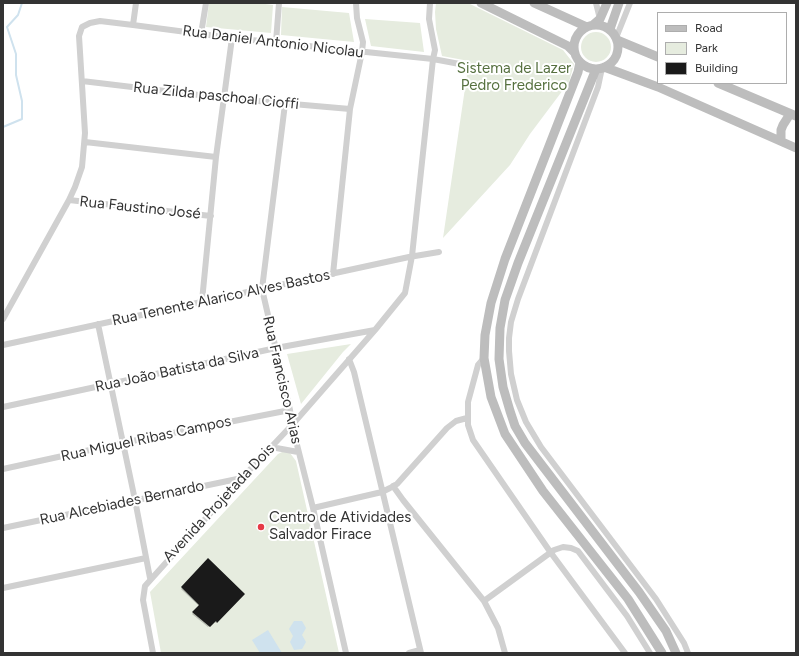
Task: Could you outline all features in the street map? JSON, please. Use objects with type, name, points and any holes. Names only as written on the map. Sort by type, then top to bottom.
[{"type":"main road","points":[[481,3],[568,46],[580,62],[590,68],[600,68],[659,85],[796,148]]},
{"type":"main road","points":[[534,3],[610,29],[617,39],[618,48],[615,58],[611,63],[600,68],[521,256],[505,300],[500,328],[499,359],[503,387],[515,426],[525,443],[639,592],[666,631],[676,653]]},
{"type":"main road","points":[[574,52],[574,40],[577,35],[581,30],[593,24],[606,3]]},
{"type":"main road","points":[[610,29],[619,3]]},
{"type":"main road","points":[[617,39],[657,57]]},
{"type":"main road","points":[[580,62],[578,72],[505,259],[491,303],[485,335],[484,358],[491,397],[505,434],[543,491],[628,599],[662,653]]},
{"type":"main road","points":[[720,84],[793,115],[783,125],[781,130],[781,141]]},
{"type":"street","points":[[133,25],[136,3]]},
{"type":"street","points":[[201,34],[206,3]]},
{"type":"street","points":[[276,42],[279,3]]},
{"type":"street","points":[[333,274],[350,109],[363,42],[357,18],[356,3]]},
{"type":"street","name":"Avenida Projetada Dois","points":[[150,578],[292,425],[375,330],[405,293],[412,256],[433,59],[436,50],[429,19],[430,3]]},
{"type":"street","points":[[593,24],[596,3]]},
{"type":"street","points":[[617,39],[630,3]]},
{"type":"street","name":"Rua Daniel Antonio Nicolau","points":[[82,81],[79,36],[82,27],[90,23],[100,21],[232,38],[433,59],[466,65]]},
{"type":"street","points":[[202,301],[216,157],[232,38]]},
{"type":"street","points":[[600,68],[598,87],[514,314],[509,338],[511,374],[526,422],[541,448],[656,599],[684,643],[688,653]]},
{"type":"street","points":[[3,319],[76,187],[82,167],[85,142],[82,81]]},
{"type":"street","name":"Rua Zilda paschoal Cioffi","points":[[82,81],[224,98],[350,109]]},
{"type":"street","name":"Rua Francisco Arias","points":[[286,104],[262,289],[290,410],[298,452],[313,508],[346,653]]},
{"type":"street","points":[[85,142],[216,157]]},
{"type":"street","name":"Rua Faustino José","points":[[69,200],[211,216]]},
{"type":"street","name":"Rua Tenente Alarico Alves Bastos","points":[[3,345],[412,256],[439,252]]},
{"type":"street","points":[[98,324],[150,578],[145,586],[143,600],[153,653]]},
{"type":"street","name":"Rua João Batista da Silva","points":[[3,407],[276,348],[375,330]]},
{"type":"street","points":[[484,358],[478,365],[468,402],[467,418],[470,433],[477,448],[551,553],[625,653]]},
{"type":"street","points":[[349,359],[354,372],[420,651],[409,653]]},
{"type":"street","name":"Rua Miguel Ribas Campos","points":[[3,469],[122,443],[290,410]]},
{"type":"street","points":[[313,508],[382,492],[393,486],[447,428],[456,422],[467,418]]},
{"type":"street","points":[[271,447],[298,452]]},
{"type":"street","name":"Rua Alcebiades Bernardo","points":[[3,528],[242,478]]},
{"type":"street","points":[[393,486],[484,602],[498,628],[505,653]]},
{"type":"street","points":[[584,544],[595,573]]},
{"type":"street","points":[[484,602],[551,553],[563,547],[575,549],[627,616],[650,653]]},
{"type":"street","points":[[3,588],[146,558]]},
{"type":"street","points":[[627,616],[638,624],[646,627]]},
{"type":"green space","points":[[209,3],[258,3],[273,5],[271,33],[206,27]]},
{"type":"green space","name":"Sistema de Lazer Pedro Frederico","points":[[436,3],[468,3],[563,50],[574,64],[569,82],[530,134],[510,165],[443,238],[469,61],[442,56],[436,29]]},
{"type":"green space","points":[[282,7],[349,13],[354,42],[281,35]]},
{"type":"green space","points":[[365,19],[420,23],[424,52],[371,46]]},
{"type":"green space","points":[[596,32],[607,36],[611,47],[607,58],[596,62],[585,58],[581,47],[585,36]]},
{"type":"green space","points":[[351,344],[343,352],[301,404],[287,354]]},
{"type":"green space","name":"Centro de Atividades Salvador Firace","points":[[284,451],[290,453],[296,461],[339,653],[161,653],[150,592],[278,454]]},
{"type":"water","points":[[294,621],[302,621],[306,628],[302,635],[306,642],[302,649],[294,650],[290,642],[293,636],[289,629]]},
{"type":"water","points":[[268,630],[282,653],[260,653],[252,640]]},
{"type":"building","points":[[208,558],[245,594],[217,623],[216,621],[210,627],[192,612],[199,605],[181,587]]},
{"type":"waterway","points":[[3,127],[22,119],[22,101],[16,75],[16,54],[7,27],[18,15],[22,3]]},
{"type":"place","name":"Centro de Atividades Salvador Firace","points":[[261,527]]}]
